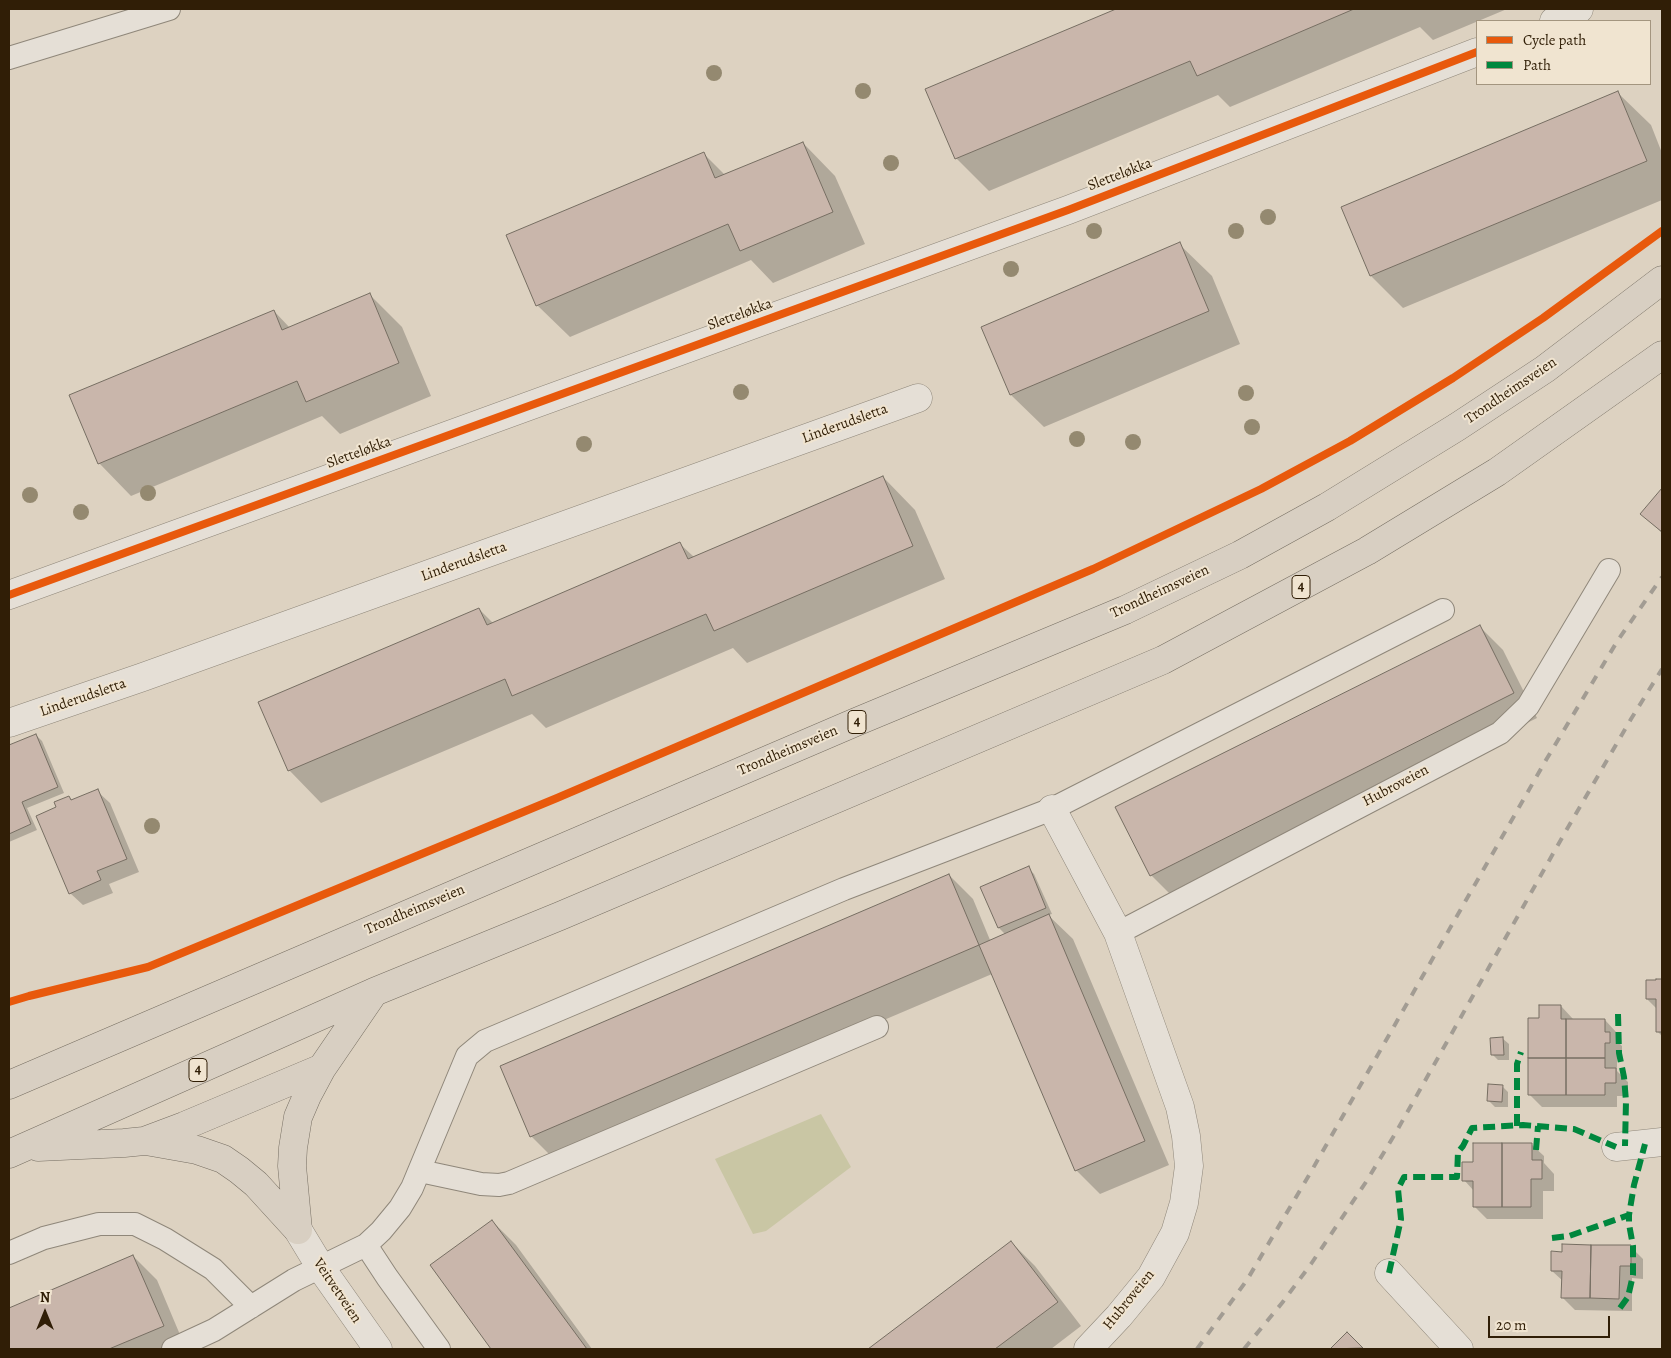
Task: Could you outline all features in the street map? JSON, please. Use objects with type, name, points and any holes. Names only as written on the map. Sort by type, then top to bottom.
[{"type":"highway","name":"Trondheimsveien","points":[[9,1085],[820,738],[1125,610],[1240,555],[1327,507],[1457,427],[1545,369],[1662,280]]},
{"type":"highway","name":"4","points":[[16,1150],[374,992],[560,916],[1163,660],[1367,551],[1489,477],[1662,355]]},
{"type":"highway","points":[[298,1230],[292,1166],[295,1131],[307,1096],[322,1068],[374,992]]},
{"type":"highway","points":[[16,1150],[144,1141],[322,1068]]},
{"type":"highway","points":[[144,1141],[197,1150],[223,1159],[256,1184],[298,1230]]},
{"type":"street","points":[[1556,20],[1579,9]]},
{"type":"street","name":"Sletteløkka","points":[[9,594],[1068,210],[1476,52]]},
{"type":"street","name":"Linderudsletta","points":[[9,723],[143,677],[918,398]]},
{"type":"street","name":"Hubroveien","points":[[1052,809],[1118,933],[1180,1107],[1186,1136],[1189,1166],[1184,1202],[1174,1233],[1151,1277],[1119,1316],[1088,1349]]},
{"type":"street","points":[[1616,1147],[1662,1142]]},
{"type":"street","name":"Veitvetveien","points":[[298,1230],[321,1268],[378,1349]]},
{"type":"street","points":[[1389,1273],[1459,1349]]},
{"type":"lane","points":[[9,58],[169,9]]},
{"type":"lane","name":"Hubroveien","points":[[1118,933],[1500,733],[1528,706],[1609,570]]},
{"type":"lane","points":[[173,1349],[214,1330],[294,1280],[366,1245],[381,1231],[400,1208],[420,1171],[468,1056],[484,1041],[844,889],[1052,809],[1443,610]]},
{"type":"lane","points":[[420,1171],[482,1184],[498,1185],[509,1183],[877,1027]]},
{"type":"lane","points":[[9,1253],[44,1238],[99,1224],[135,1224],[165,1239],[213,1269],[251,1307]]},
{"type":"lane","points":[[366,1245],[439,1349]]},
{"type":"shaded area","points":[[821,1114],[851,1167],[766,1231],[753,1234],[715,1159]]},
{"type":"building","points":[[1116,9],[1354,9],[1197,76],[1190,61],[955,159],[925,89]]},
{"type":"building","points":[[1618,91],[1647,161],[1370,276],[1341,207]]},
{"type":"building","points":[[803,142],[833,212],[740,251],[728,224],[536,306],[506,235],[704,152],[715,178]]},
{"type":"building","points":[[1180,242],[1209,311],[1010,395],[981,327]]},
{"type":"building","points":[[370,293],[399,363],[306,402],[297,381],[98,464],[69,395],[274,310],[282,330]]},
{"type":"building","points":[[883,476],[913,546],[714,631],[706,614],[512,696],[505,679],[288,771],[258,702],[479,608],[487,625],[680,542],[688,559]]},
{"type":"building","points":[[1662,488],[1662,532],[1640,514]]},
{"type":"building","points":[[1480,625],[1514,693],[1150,876],[1115,807]]},
{"type":"building","points":[[36,734],[58,787],[22,802],[31,824],[9,834],[9,745]]},
{"type":"building","points":[[98,789],[127,859],[97,871],[101,880],[69,894],[36,816],[56,807],[54,802],[69,796],[71,800]]},
{"type":"building","points":[[1029,866],[1046,908],[998,928],[980,887]]},
{"type":"building","points":[[949,874],[979,945],[530,1137],[500,1066]]},
{"type":"building","points":[[1049,914],[1145,1141],[1075,1171],[979,945]]},
{"type":"building","points":[[1662,979],[1662,1032],[1656,1032],[1656,999],[1646,999],[1646,980]]},
{"type":"building","points":[[1539,1005],[1561,1005],[1561,1019],[1566,1019],[1566,1058],[1528,1058],[1528,1018],[1539,1018]]},
{"type":"building","points":[[1566,1019],[1605,1019],[1605,1032],[1610,1032],[1610,1043],[1605,1043],[1605,1058],[1566,1058]]},
{"type":"building","points":[[1503,1037],[1504,1055],[1491,1055],[1490,1038]]},
{"type":"building","points":[[1528,1058],[1566,1058],[1566,1095],[1528,1095]]},
{"type":"building","points":[[1566,1058],[1605,1058],[1605,1068],[1616,1068],[1616,1083],[1605,1083],[1605,1095],[1566,1095]]},
{"type":"building","points":[[1488,1084],[1503,1085],[1502,1102],[1487,1101]]},
{"type":"building","points":[[1473,1143],[1502,1143],[1502,1207],[1473,1207],[1473,1181],[1462,1181],[1462,1162],[1473,1162]]},
{"type":"building","points":[[1502,1143],[1532,1143],[1532,1160],[1542,1160],[1542,1179],[1531,1179],[1531,1207],[1502,1207]]},
{"type":"building","points":[[492,1220],[587,1349],[491,1349],[430,1265]]},
{"type":"building","points":[[1011,1241],[1058,1302],[995,1349],[868,1349]]},
{"type":"building","points":[[1562,1244],[1591,1245],[1590,1298],[1561,1298],[1562,1271],[1551,1271],[1551,1251],[1562,1252]]},
{"type":"building","points":[[1591,1245],[1631,1245],[1631,1266],[1620,1266],[1619,1299],[1590,1298]]},
{"type":"building","points":[[133,1255],[164,1326],[109,1349],[9,1349],[9,1308]]},
{"type":"building","points":[[1347,1332],[1363,1348],[1330,1349]]},
{"type":"railway","points":[[1197,1349],[1247,1280],[1312,1170],[1546,760],[1618,640],[1662,577]]},
{"type":"railway","points":[[1244,1349],[1311,1264],[1366,1182],[1563,836],[1662,669]]},
{"type":"marked path","points":[[1618,1014],[1619,1053],[1626,1101],[1625,1146]]},
{"type":"marked path","points":[[1517,1126],[1517,1064],[1521,1052]]},
{"type":"marked path","points":[[1389,1273],[1401,1219],[1398,1189],[1404,1177],[1457,1177],[1458,1152],[1472,1128],[1523,1125],[1574,1129],[1616,1147]]},
{"type":"marked path","points":[[1536,1150],[1538,1126]]},
{"type":"marked path","points":[[1552,1238],[1569,1236],[1629,1215],[1634,1185],[1645,1144]]},
{"type":"marked path","points":[[1620,1308],[1628,1297],[1633,1275],[1633,1246],[1629,1215]]},
{"type":"cycle path","points":[[9,595],[1068,210],[1476,52]]},
{"type":"cycle path","points":[[9,1002],[148,967],[557,798],[1093,569],[1261,489],[1350,441],[1453,378],[1543,318],[1662,231]]}]
